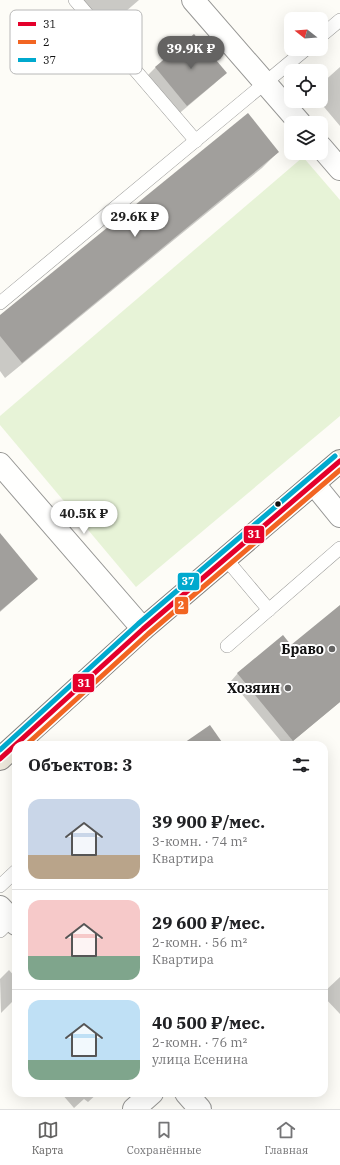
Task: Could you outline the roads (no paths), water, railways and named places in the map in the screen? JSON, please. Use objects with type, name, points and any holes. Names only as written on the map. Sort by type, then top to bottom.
[{"type":"main road","points":[[20,741],[143,629],[340,461]]},
{"type":"main road","points":[[0,759],[12,748]]},
{"type":"street","points":[[193,0],[294,116]]},
{"type":"street","points":[[328,155],[340,169]]},
{"type":"street","points":[[0,464],[143,629]]},
{"type":"street","points":[[314,484],[340,516]]},
{"type":"street","points":[[134,1109],[148,1097]]},
{"type":"street","points":[[190,1097],[200,1109]]},
{"type":"lane","points":[[75,0],[84,10]]},
{"type":"lane","points":[[328,30],[340,20]]},
{"type":"lane","points":[[2,297],[196,141],[298,56]]},
{"type":"lane","points":[[139,74],[196,141]]},
{"type":"lane","points":[[227,646],[340,548]]},
{"type":"lane","points":[[226,559],[269,610]]},
{"type":"lane","points":[[0,886],[12,875]]},
{"type":"place","name":"Браво","points":[[332,649]]},
{"type":"place","name":"Хозяин","points":[[288,688]]}]
